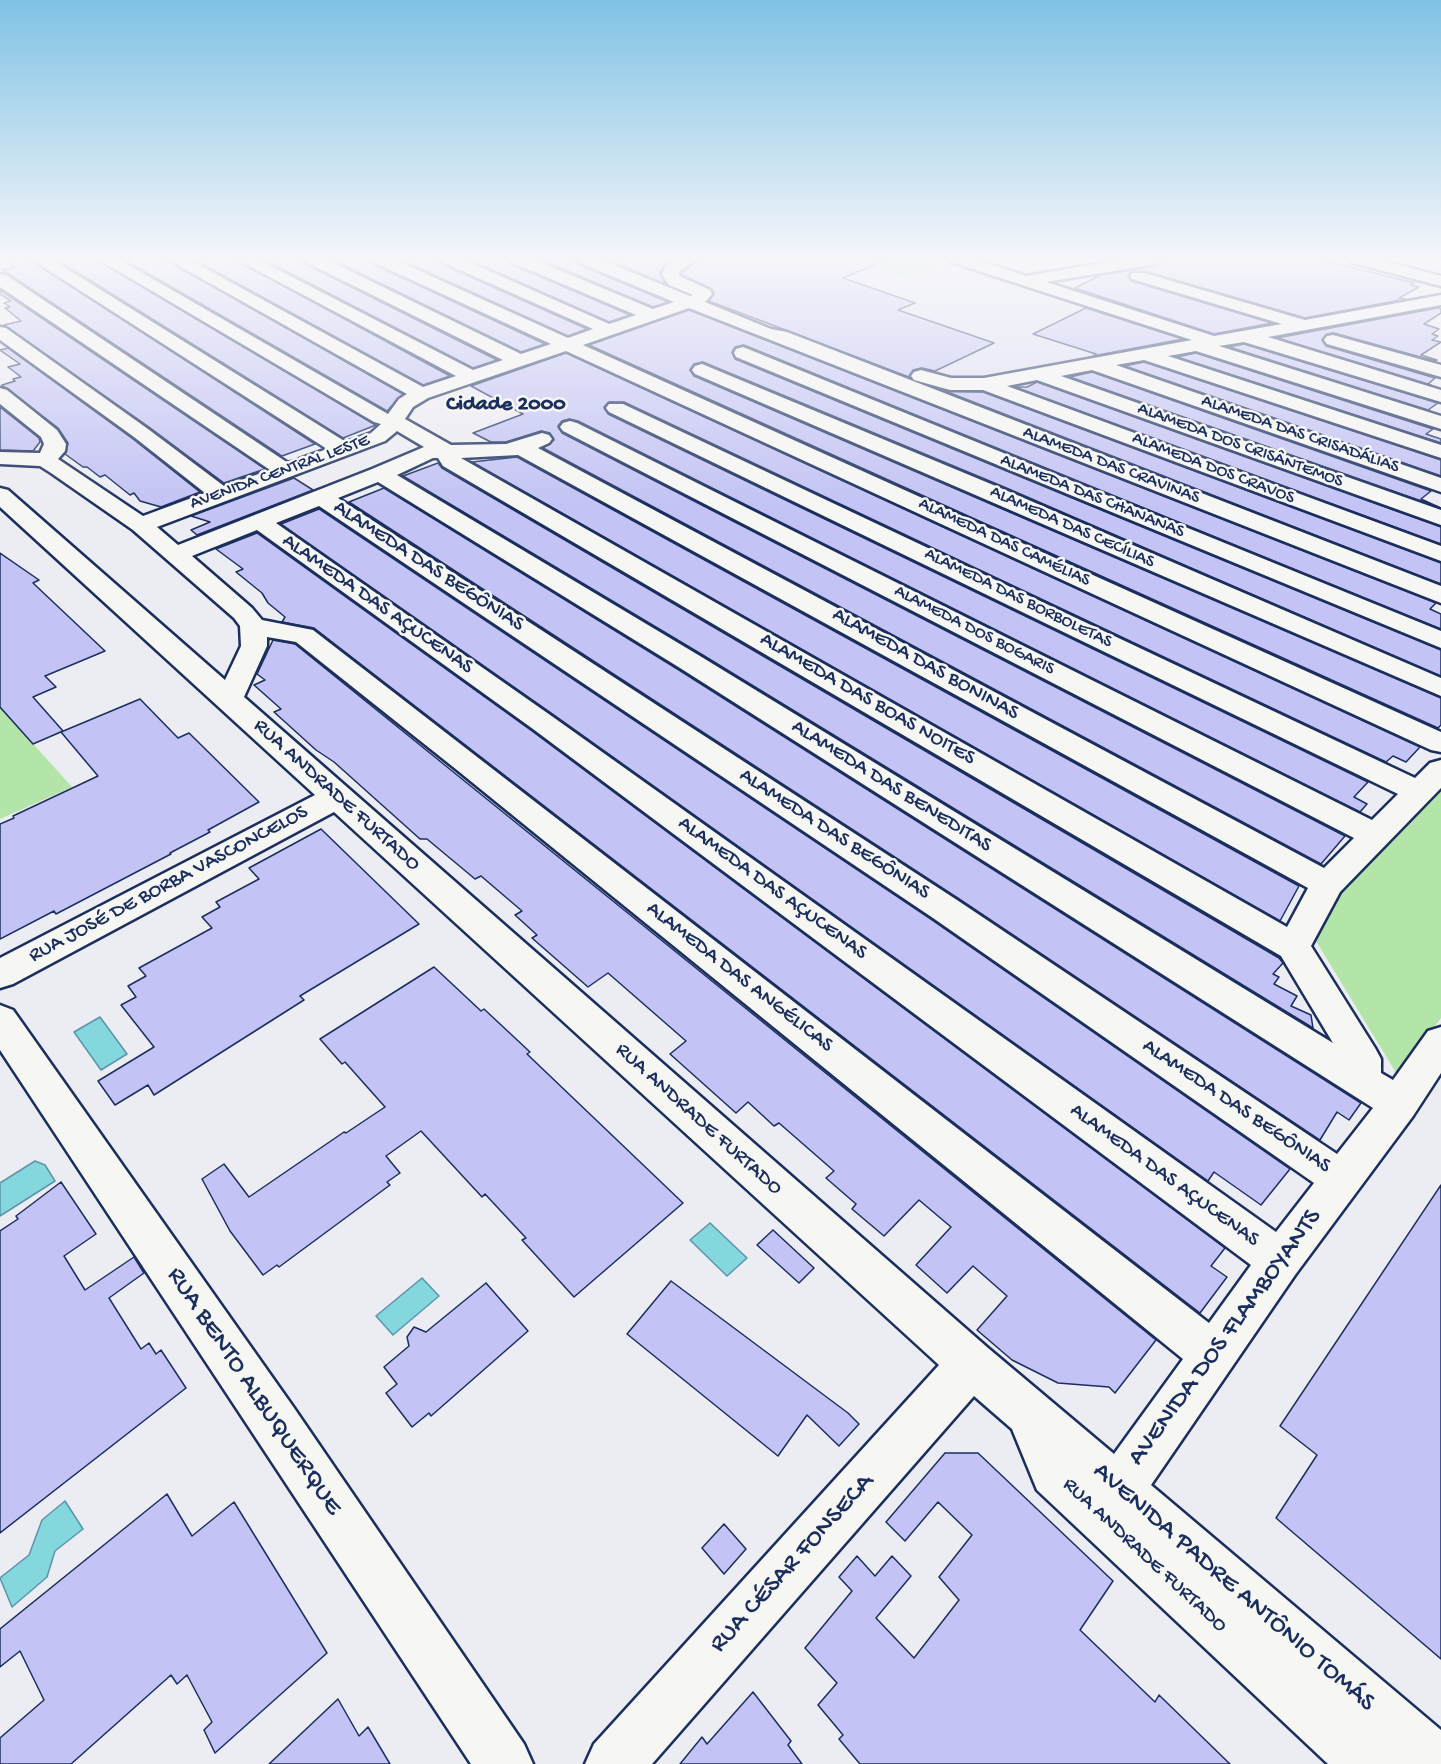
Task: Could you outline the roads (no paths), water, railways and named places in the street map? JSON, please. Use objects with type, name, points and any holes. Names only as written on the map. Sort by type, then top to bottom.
[{"type":"street","points":[[13,341],[141,432],[221,495]]},
{"type":"street","points":[[93,341],[286,471]]},
{"type":"street","points":[[170,341],[344,450]]},
{"type":"street","name":"ALAMEDA DAS BOAS NOITES","points":[[248,341],[381,418],[394,422],[444,450],[451,461],[1293,947]]},
{"type":"street","points":[[325,341],[421,394]]},
{"type":"street","points":[[404,341],[471,376]]},
{"type":"street","points":[[481,341],[519,360]]},
{"type":"street","name":"ALAMEDA DAS CAMÉLIAS","points":[[560,341],[961,522],[1441,743]]},
{"type":"street","name":"AVENIDA CENTRAL LESTE","points":[[141,525],[385,433],[406,403],[421,394],[574,341]]},
{"type":"street","points":[[176,554],[322,498],[429,452],[521,448],[770,341]]},
{"type":"street","name":"ALAMEDA DAS CRAVINAS","points":[[810,341],[1441,595]]},
{"type":"street","points":[[814,341],[932,380],[958,384],[984,384],[1207,341]]},
{"type":"street","points":[[1261,341],[1441,396]]},
{"type":"street","points":[[1347,341],[1441,371]]},
{"type":"street","points":[[1202,342],[1441,423]]},
{"type":"street","name":"ALAMEDA DAS CHANANAS","points":[[743,353],[1441,640]]},
{"type":"street","points":[[1143,353],[1441,452]]},
{"type":"street","name":"ALAMEDA DAS CRISADÁLIAS","points":[[1091,363],[1441,485]]},
{"type":"street","name":"ALAMEDA DAS CECÍLIAS","points":[[702,370],[995,494],[1441,688]]},
{"type":"street","name":"ALAMEDA DOS CRISÂNTEMOS","points":[[1038,374],[1441,518]]},
{"type":"street","name":"ALAMEDA DOS CRAVOS","points":[[984,384],[1441,554]]},
{"type":"street","points":[[0,394],[50,434],[55,444],[54,450],[45,460]]},
{"type":"street","name":"ALAMEDA DAS BORBOLETAS","points":[[616,408],[1430,781]]},
{"type":"street","name":"ALAMEDA DOS BOGARIS","points":[[570,427],[1376,836]]},
{"type":"street","name":"ALAMEDA DAS BONINAS","points":[[521,448],[1327,884]]},
{"type":"street","points":[[0,458],[45,460],[141,525],[243,613],[253,626],[254,646],[229,700]]},
{"type":"street","name":"ALAMEDA DAS BENEDITAS","points":[[380,474],[710,674],[1398,1104]]},
{"type":"street","name":"ALAMEDA DAS BEGÔNIAS","points":[[322,498],[945,909],[1341,1179]]},
{"type":"street","name":"RUA ANDRADE FURTADO","points":[[7,511],[229,700],[1028,1412],[1054,1473],[1371,1764]]},
{"type":"street","name":"ALAMEDA DAS AÇUCENAS","points":[[260,522],[543,723],[1280,1261]]},
{"type":"street","name":"ALAMEDA DAS ANGÉLICAS","points":[[253,626],[304,636],[468,763],[1214,1355]]},
{"type":"street","points":[[1360,1080],[1363,1070],[1362,1059],[1293,947],[1327,884],[1430,781]]},
{"type":"street","name":"RUA JOSÉ DE BORBA VASCONCELOS","points":[[0,974],[337,797]]},
{"type":"street","name":"RUA BENTO ALBUQUERQUE","points":[[0,1020],[277,1425],[504,1764]]},
{"type":"street","name":"AVENIDA DOS FLAMBOYANTS","points":[[1118,1489],[1280,1261],[1398,1104],[1441,1042]]},
{"type":"street","name":"RUA CÉSAR FONSECA","points":[[614,1764],[972,1364]]},
{"type":"street","name":"AVENIDA PADRE ANTÔNIO TOMÁS","points":[[1028,1412],[1437,1764]]},
{"type":"water","points":[[100,1017],[127,1054],[101,1070],[74,1032]]},
{"type":"water","points":[[35,1161],[45,1165],[55,1181],[0,1216],[0,1183]]},
{"type":"water","points":[[710,1223],[747,1258],[727,1276],[690,1240]]},
{"type":"water","points":[[422,1278],[439,1296],[393,1335],[376,1316]]},
{"type":"water","points":[[65,1501],[83,1529],[55,1551],[47,1577],[12,1607],[0,1578],[29,1555],[42,1520]]},
{"type":"district","name":"Cidade 2000","points":[[506,406]]}]
